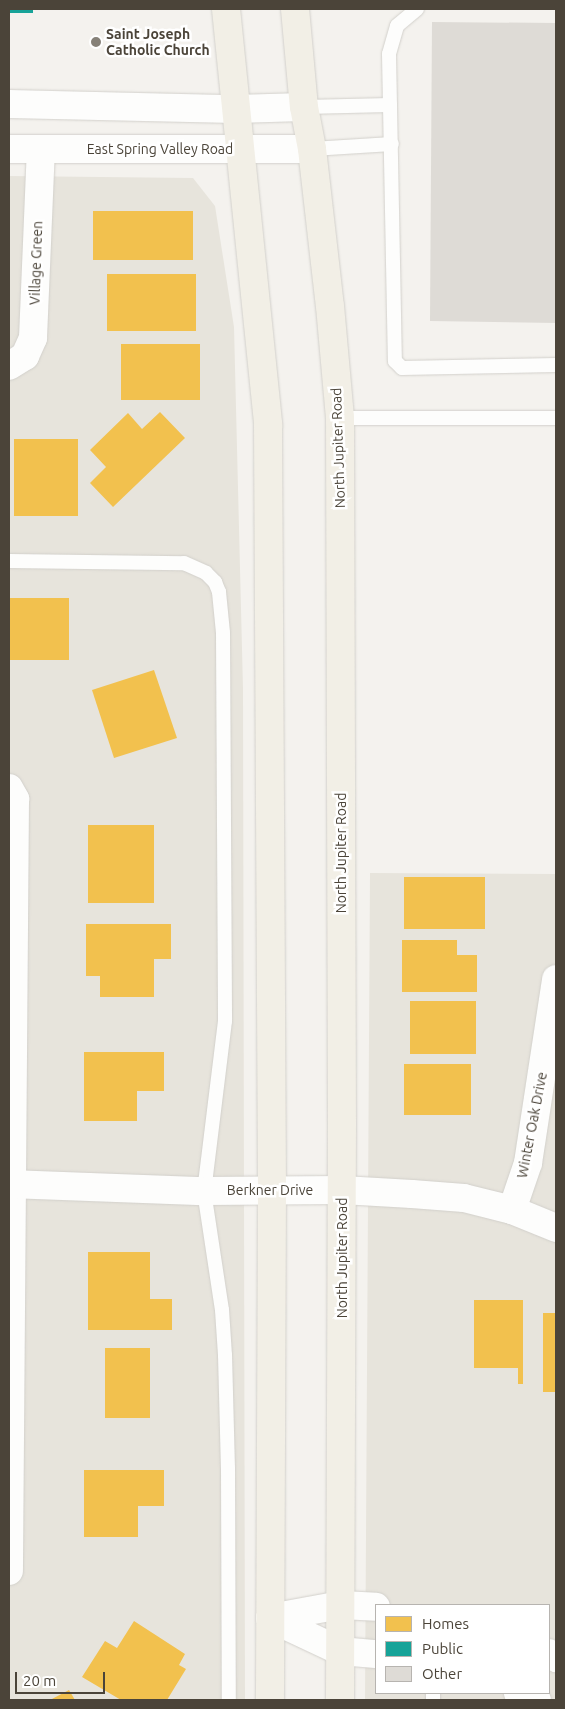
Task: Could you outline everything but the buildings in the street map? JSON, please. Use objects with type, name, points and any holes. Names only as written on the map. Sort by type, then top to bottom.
[{"type":"main road","points":[[226,9],[268,425],[272,1191],[270,1700]]},
{"type":"main road","name":"North Jupiter Road","points":[[295,9],[304,107],[312,149],[330,306],[340,418],[342,1190],[340,1700]]},
{"type":"street","points":[[9,104],[235,109],[304,107]]},
{"type":"street","name":"East Spring Valley Road","points":[[9,149],[312,149]]},
{"type":"street","name":"Village Green","points":[[9,366],[24,356],[32,338],[41,149]]},
{"type":"street","points":[[9,788],[15,799],[11,979],[9,1571]]},
{"type":"street","name":"Winter Oak Drive","points":[[512,1210],[528,1163],[556,979]]},
{"type":"street","name":"Berkner Drive","points":[[11,1184],[204,1191],[342,1190],[464,1198],[512,1210],[556,1228]]},
{"type":"street","points":[[270,1618],[341,1606],[375,1607]]},
{"type":"street","points":[[270,1618],[340,1651],[375,1654]]},
{"type":"street","points":[[521,1694],[537,1700]]},
{"type":"lane","points":[[417,9],[397,26],[389,54],[392,144],[394,361],[402,368],[556,365]]},
{"type":"lane","points":[[304,107],[390,105]]},
{"type":"lane","points":[[312,149],[392,144]]},
{"type":"lane","points":[[340,418],[556,418]]},
{"type":"lane","points":[[9,561],[184,563],[206,573],[215,582],[219,592],[224,633],[225,1021],[204,1191],[222,1310],[225,1355],[228,1468],[229,1700]]},
{"type":"shaded area","points":[[9,176],[193,178],[215,206],[234,327],[243,689],[245,1700],[9,1700]]},
{"type":"shaded area","points":[[370,873],[556,874],[556,1700],[365,1700]]},
{"type":"place","name":"Saint Joseph Catholic Church","points":[[96,42]]}]
